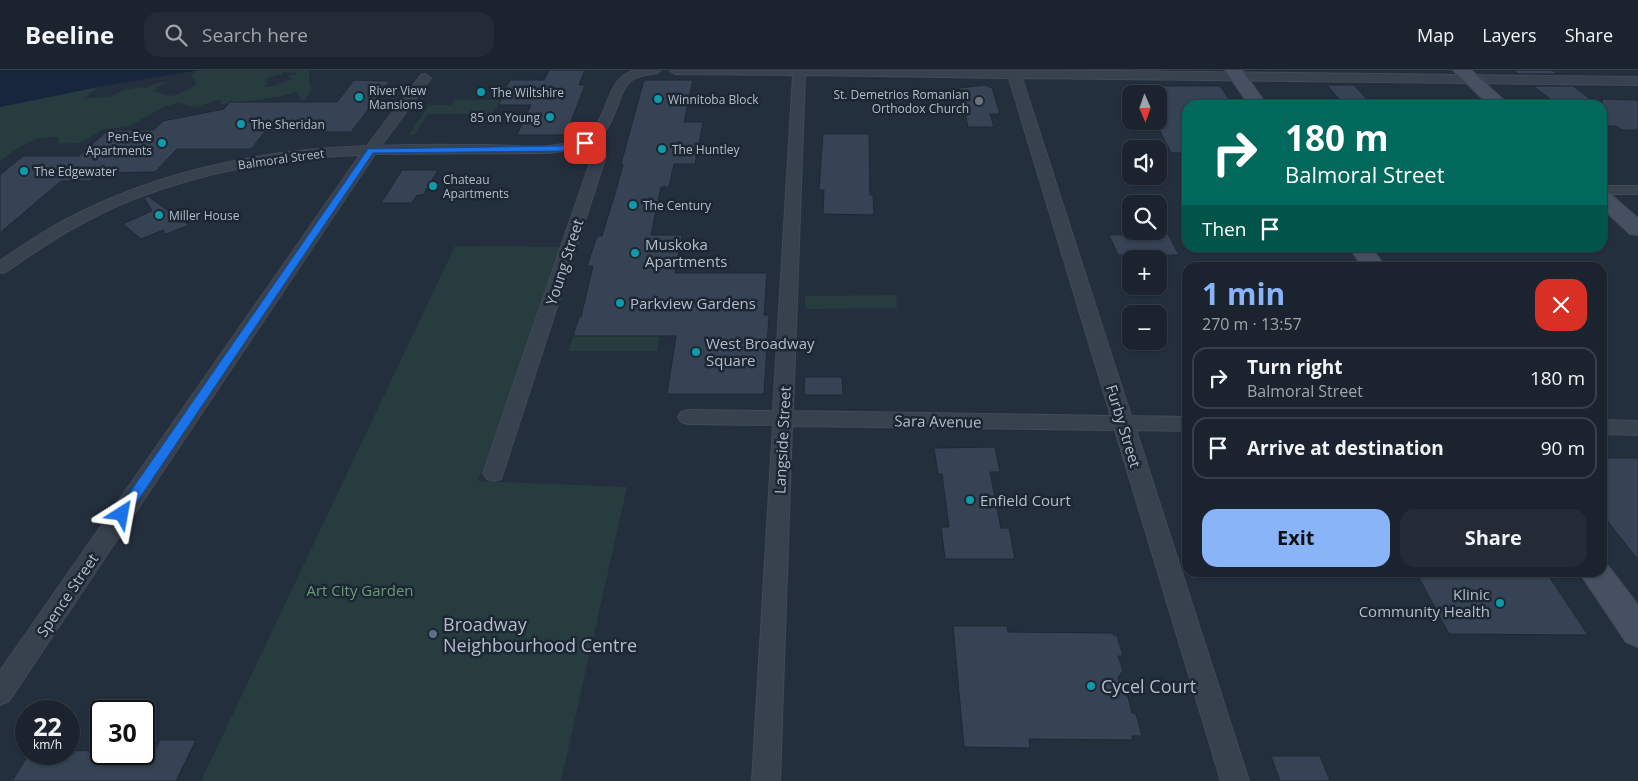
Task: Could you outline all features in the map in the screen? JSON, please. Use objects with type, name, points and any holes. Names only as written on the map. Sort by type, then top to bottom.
[{"type":"main road","points":[[1235,73],[1254,100]]},
{"type":"main road","points":[[1466,74],[1495,100]]},
{"type":"main road","points":[[1607,201],[1638,229]]},
{"type":"main road","points":[[1599,577],[1638,632]]},
{"type":"street","points":[[585,143],[597,136],[604,128],[623,81],[638,73],[654,70]]},
{"type":"street","points":[[675,70],[1466,74],[1638,81]]},
{"type":"street","name":"Langside Street","points":[[766,781],[799,70]]},
{"type":"street","name":"Furby Street","points":[[1014,71],[1235,781]]},
{"type":"street","name":"Spence Street","points":[[0,693],[370,151],[425,78]]},
{"type":"street","name":"Balmoral Street","points":[[0,267],[29,247],[64,227],[123,199],[164,184],[222,168],[268,159],[318,153],[561,148],[585,143]]},
{"type":"street","name":"Young Street","points":[[494,473],[599,156],[585,143]]},
{"type":"street","points":[[1607,190],[1638,190]]},
{"type":"street","name":"Sara Avenue","points":[[688,417],[1182,424]]},
{"type":"street","points":[[1607,428],[1638,428]]},
{"type":"green space","points":[[309,70],[309,81],[312,89],[305,100],[300,101],[299,95],[296,92],[278,97],[227,104],[221,104],[221,99],[196,107],[177,103],[163,107],[130,126],[101,130],[78,143],[58,144],[59,138],[51,137],[35,140],[20,147],[0,161],[0,107],[98,87],[83,99],[112,96],[123,90],[147,88],[163,82],[168,83],[157,87],[154,91],[171,96],[195,86],[196,81],[191,76],[196,71]],"holes":[[[282,72],[297,73],[290,75],[289,77],[292,79],[263,87],[269,83],[265,82],[268,77],[282,74]]]},
{"type":"green space","points":[[455,100],[501,100],[493,114],[428,114],[414,135],[409,135],[429,105],[451,105]]},
{"type":"green space","name":"Broadway Neighbourhood Centre","points":[[455,246],[565,247],[478,481],[627,487],[561,781],[201,781]]},
{"type":"green space","points":[[896,295],[897,308],[805,309],[805,296]]},
{"type":"green space","points":[[573,336],[659,336],[657,351],[569,351]]},
{"type":"water","points":[[0,70],[200,70],[98,87],[0,107]]},
{"type":"building","points":[[549,70],[585,70],[579,85],[585,85],[566,135],[517,135],[531,105],[498,105],[501,100],[499,100],[510,80],[544,80]]},
{"type":"building","points":[[1514,70],[1552,70],[1558,74],[1518,74]]},
{"type":"building","points":[[354,80],[390,81],[351,132],[265,132],[251,149],[177,149],[155,172],[98,173],[90,181],[61,181],[0,233],[0,175],[23,156],[79,156],[108,130],[154,130],[163,121],[224,109],[230,102],[337,102]]},
{"type":"building","points":[[644,80],[693,80],[684,122],[703,122],[695,164],[674,164],[669,187],[661,187],[651,235],[682,235],[675,273],[767,273],[764,315],[769,315],[764,394],[667,394],[676,336],[573,336],[579,317],[581,317],[593,266],[587,266],[597,236],[602,236],[617,187],[623,164],[621,164]]},
{"type":"building","name":"St. Demetrios Romanian Orthodox Church","points":[[985,85],[992,88],[1000,114],[990,114],[994,127],[968,127],[959,88]]},
{"type":"building","points":[[1327,85],[1354,85],[1368,100],[1340,100]]},
{"type":"building","points":[[1168,86],[1220,86],[1230,100],[1182,100],[1182,153],[1171,153],[1167,140],[1164,140],[1160,130],[1168,130]]},
{"type":"building","points":[[1533,86],[1573,86],[1591,100],[1551,100]]},
{"type":"building","points":[[1602,99],[1638,100],[1638,130],[1622,130],[1616,126],[1607,126],[1607,100]]},
{"type":"building","points":[[823,134],[869,134],[870,195],[873,195],[874,215],[823,214],[824,190],[819,190]]},
{"type":"building","points":[[402,170],[438,170],[423,195],[417,195],[412,203],[381,203]]},
{"type":"building","name":"Miller House","points":[[148,196],[189,225],[166,234],[163,230],[141,239],[123,224],[152,211],[144,198]]},
{"type":"building","points":[[1167,234],[1179,255],[1167,255],[1167,250],[1122,250],[1122,255],[1118,255],[1109,235],[1122,235],[1122,240],[1167,240]]},
{"type":"building","points":[[805,377],[842,377],[843,395],[804,395]]},
{"type":"building","name":"Enfield Court","points":[[995,447],[1000,472],[990,472],[1001,528],[1009,528],[1015,559],[945,559],[941,527],[949,527],[942,474],[938,474],[934,448]]},
{"type":"building","points":[[1607,458],[1638,458],[1638,560],[1607,520]]},
{"type":"building","name":"Klinic Community Health","points":[[1419,577],[1549,577],[1588,635],[1449,634]]},
{"type":"building","name":"Cycel Court","points":[[953,626],[1007,626],[1008,632],[1111,633],[1117,636],[1123,656],[1118,656],[1123,671],[1118,677],[1122,692],[1128,697],[1132,713],[1136,714],[1142,736],[1132,736],[1133,740],[1029,739],[1030,748],[964,747]]},
{"type":"building","points":[[160,740],[196,740],[176,781],[12,781],[22,765],[80,765],[80,751],[90,750],[90,765],[155,765],[155,750]]},
{"type":"building","points":[[1271,756],[1320,756],[1330,781],[1280,781]]},
{"type":"place","name":"The Wiltshire","points":[[481,92]]},
{"type":"place","name":"River View Mansions","points":[[359,97]]},
{"type":"place","name":"Winnitoba Block","points":[[658,99]]},
{"type":"place","name":"St. Demetrios Romanian Orthodox Church","points":[[979,101]]},
{"type":"place","name":"85 on Young","points":[[550,117]]},
{"type":"place","name":"The Sheridan","points":[[241,124]]},
{"type":"place","name":"Pen-Eve Apartments","points":[[162,143]]},
{"type":"place","name":"The Huntley","points":[[662,149]]},
{"type":"place","name":"The Edgewater","points":[[24,171]]},
{"type":"place","name":"Chateau Apartments","points":[[433,186]]},
{"type":"place","name":"The Century","points":[[633,205]]},
{"type":"place","name":"Miller House","points":[[159,215]]},
{"type":"place","name":"Muskoka Apartments","points":[[635,253]]},
{"type":"place","name":"Parkview Gardens","points":[[620,303]]},
{"type":"place","name":"West Broadway Square","points":[[696,352]]},
{"type":"place","name":"Enfield Court","points":[[970,500]]},
{"type":"place","name":"Klinic Community Health","points":[[1500,603]]},
{"type":"place","name":"Broadway Neighbourhood Centre","points":[[433,634]]},
{"type":"place","name":"Cycel Court","points":[[1091,686]]},
{"type":"route","points":[[122,514],[370,151],[543,149],[561,148],[585,143]]},
{"type":"park label","name":"Art City Garden","points":[[360,590]]}]
